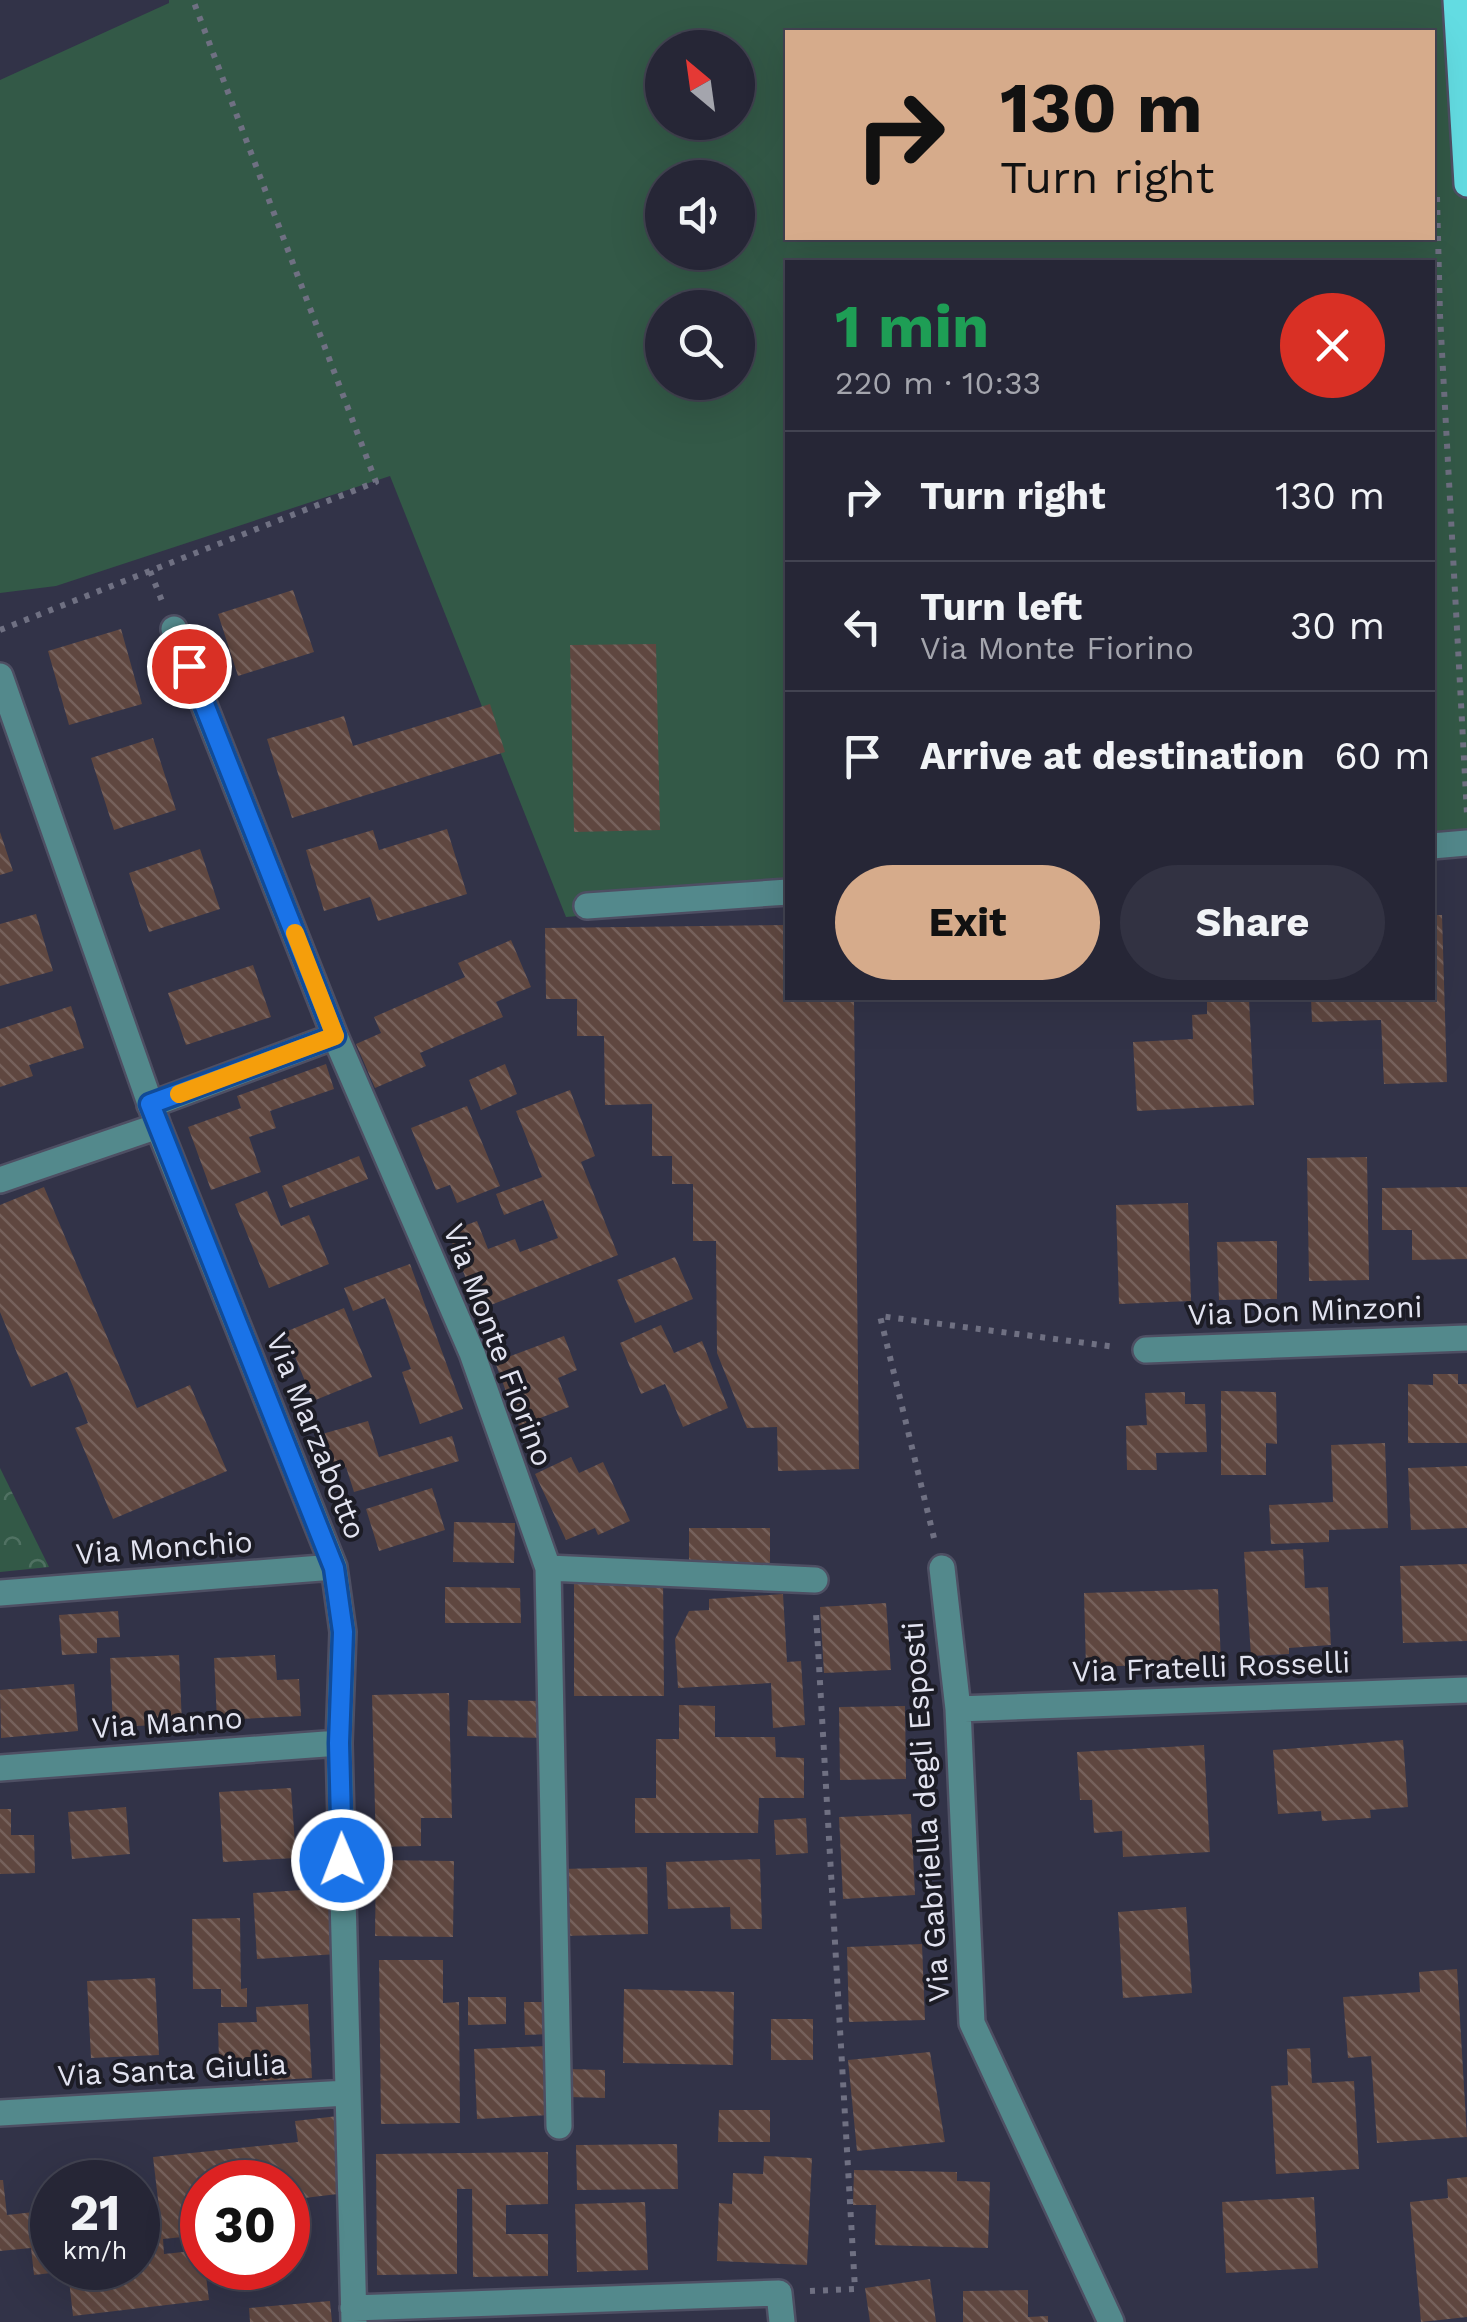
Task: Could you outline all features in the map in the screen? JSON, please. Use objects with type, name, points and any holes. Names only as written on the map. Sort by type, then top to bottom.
[{"type":"main road","points":[[1456,0],[1467,184]]},
{"type":"street","name":"Via Monte Fiorino","points":[[174,629],[335,1036],[472,1353],[548,1568],[559,2126]]},
{"type":"street","name":"Via Marzabotto","points":[[0,676],[154,1115],[334,1568],[343,1632],[339,1743],[354,2315]]},
{"type":"street","points":[[1435,846],[1467,843]]},
{"type":"street","points":[[587,906],[785,892]]},
{"type":"street","points":[[0,1180],[335,1036]]},
{"type":"street","name":"Via Don Minzoni","points":[[1146,1350],[1467,1338]]},
{"type":"street","name":"Via Monchio","points":[[0,1593],[334,1568]]},
{"type":"street","points":[[548,1568],[814,1580]]},
{"type":"street","name":"Via Gabriella degli Esposti","points":[[942,1568],[958,1709],[972,2023],[1111,2322]]},
{"type":"street","name":"Via Fratelli Rosselli","points":[[958,1709],[1467,1690]]},
{"type":"street","name":"Via Manno","points":[[0,1768],[339,1743]]},
{"type":"street","name":"Via Santa Giulia","points":[[0,2113],[347,2093]]},
{"type":"street","points":[[354,2315],[552,2301],[779,2293],[782,2322]]},
{"type":"path","points":[[0,630],[376,482],[193,0]]},
{"type":"path","points":[[1436,185],[1467,822]]},
{"type":"path","points":[[942,1568],[880,1316],[1146,1350]]},
{"type":"path","points":[[779,2293],[855,2289],[814,1580]]},
{"type":"green space","points":[[169,0],[1461,0],[1467,89],[1467,842],[1435,845],[1435,260],[785,260],[785,899],[566,917],[390,476],[56,586],[0,593],[0,80]]},
{"type":"green space","points":[[0,1468],[49,1567],[0,1572]]},
{"type":"building","points":[[293,590],[314,652],[238,676],[218,614]]},
{"type":"building","points":[[121,629],[142,704],[69,725],[48,651]]},
{"type":"building","points":[[656,644],[660,830],[574,832],[570,645]]},
{"type":"building","points":[[490,704],[505,752],[292,818],[267,739],[344,716],[353,746]]},
{"type":"building","points":[[153,738],[176,810],[114,830],[91,758]]},
{"type":"building","points":[[447,829],[467,894],[378,921],[370,897],[324,911],[306,850],[373,830],[379,850]]},
{"type":"building","points":[[0,832],[13,871],[0,875]]},
{"type":"building","points":[[200,849],[220,909],[149,932],[129,873]]},
{"type":"building","points":[[36,914],[53,971],[0,986],[0,924]]},
{"type":"building","points":[[1435,915],[1442,915],[1447,1082],[1384,1084],[1381,1020],[1312,1022],[1311,1000],[1435,1000]]},
{"type":"building","points":[[785,925],[785,1000],[854,1000],[859,1469],[778,1471],[777,1427],[747,1428],[717,1353],[716,1241],[693,1241],[693,1184],[672,1184],[672,1156],[652,1156],[652,1104],[605,1105],[604,1036],[577,1036],[577,999],[546,999],[545,928]]},
{"type":"building","points":[[511,940],[531,987],[496,1002],[503,1017],[420,1053],[426,1066],[375,1088],[356,1044],[381,1033],[374,1017],[465,977],[458,963]]},
{"type":"building","points":[[253,965],[271,1017],[186,1045],[168,993]]},
{"type":"building","points":[[1207,1000],[1249,1000],[1254,1105],[1137,1111],[1133,1042],[1193,1039],[1192,1015],[1207,1014]]},
{"type":"building","points":[[71,1006],[84,1048],[29,1065],[33,1076],[0,1087],[0,1029]]},
{"type":"building","points":[[326,1064],[334,1089],[270,1111],[276,1128],[249,1137],[261,1172],[211,1190],[188,1127],[241,1108],[237,1096]]},
{"type":"building","points":[[505,1064],[517,1094],[481,1110],[469,1080]]},
{"type":"building","points":[[570,1090],[595,1156],[581,1162],[618,1255],[478,1310],[448,1232],[477,1221],[488,1249],[515,1239],[520,1252],[558,1238],[543,1200],[504,1215],[496,1194],[542,1177],[516,1111]]},
{"type":"building","points":[[467,1106],[500,1186],[457,1203],[450,1185],[436,1190],[411,1128]]},
{"type":"building","points":[[359,1156],[368,1179],[290,1208],[282,1186]]},
{"type":"building","points":[[1367,1157],[1369,1280],[1309,1281],[1307,1158]]},
{"type":"building","points":[[44,1187],[137,1408],[190,1385],[227,1471],[113,1519],[75,1428],[88,1423],[67,1372],[31,1387],[0,1312],[0,1205]]},
{"type":"building","points":[[1467,1187],[1467,1259],[1412,1260],[1412,1230],[1382,1230],[1382,1188]]},
{"type":"building","points":[[267,1191],[281,1226],[309,1215],[329,1264],[269,1288],[235,1204]]},
{"type":"building","points":[[1188,1203],[1191,1301],[1119,1304],[1116,1205]]},
{"type":"building","points":[[1277,1241],[1277,1299],[1219,1300],[1217,1242]]},
{"type":"building","points":[[675,1257],[693,1299],[635,1323],[617,1280]]},
{"type":"building","points":[[410,1264],[463,1409],[420,1424],[402,1372],[411,1369],[385,1298],[353,1311],[344,1288]]},
{"type":"building","points":[[344,1308],[372,1377],[313,1401],[285,1332]]},
{"type":"building","points":[[661,1325],[674,1353],[702,1341],[728,1408],[683,1427],[665,1384],[641,1394],[620,1343]]},
{"type":"building","points":[[564,1336],[577,1370],[558,1378],[569,1407],[519,1426],[495,1362]]},
{"type":"building","points":[[1433,1374],[1458,1374],[1458,1384],[1467,1384],[1467,1443],[1408,1443],[1408,1384],[1433,1385]]},
{"type":"building","points":[[1221,1391],[1276,1392],[1277,1444],[1266,1443],[1266,1475],[1221,1475]]},
{"type":"building","points":[[1185,1392],[1185,1404],[1205,1404],[1207,1452],[1156,1453],[1157,1470],[1127,1470],[1126,1426],[1147,1425],[1145,1393]]},
{"type":"building","points":[[368,1421],[379,1457],[452,1436],[459,1461],[354,1492],[346,1467],[325,1473],[315,1436]]},
{"type":"building","points":[[1385,1443],[1388,1528],[1329,1530],[1329,1542],[1271,1544],[1269,1505],[1333,1502],[1331,1445]]},
{"type":"building","points":[[571,1457],[579,1473],[603,1462],[630,1521],[598,1535],[595,1528],[566,1540],[535,1474]]},
{"type":"building","points":[[1467,1466],[1467,1528],[1411,1530],[1408,1468]]},
{"type":"building","points":[[432,1488],[445,1530],[379,1551],[366,1509]]},
{"type":"building","points":[[454,1522],[515,1523],[514,1563],[453,1562]]},
{"type":"building","points":[[689,1528],[770,1528],[770,1566],[689,1565]]},
{"type":"building","points":[[1303,1549],[1305,1588],[1328,1587],[1331,1645],[1289,1648],[1289,1654],[1251,1656],[1244,1552]]},
{"type":"building","points":[[1467,1564],[1467,1641],[1403,1643],[1400,1566]]},
{"type":"building","points":[[574,1575],[663,1575],[664,1696],[574,1696]]},
{"type":"building","points":[[445,1587],[520,1588],[521,1623],[445,1623]]},
{"type":"building","points":[[1218,1589],[1221,1663],[1086,1667],[1084,1593]]},
{"type":"building","points":[[783,1594],[787,1662],[801,1661],[805,1725],[773,1728],[771,1683],[678,1688],[675,1639],[689,1611],[709,1610],[709,1599]]},
{"type":"building","points":[[886,1603],[891,1670],[824,1673],[820,1607]]},
{"type":"building","points":[[118,1611],[120,1637],[97,1638],[97,1653],[62,1655],[59,1615]]},
{"type":"building","points":[[179,1655],[182,1724],[113,1727],[110,1658]]},
{"type":"building","points":[[275,1655],[277,1680],[299,1679],[301,1716],[217,1720],[214,1658]]},
{"type":"building","points":[[74,1684],[78,1731],[1,1738],[0,1690]]},
{"type":"building","points":[[449,1693],[452,1818],[421,1818],[421,1846],[376,1847],[372,1695]]},
{"type":"building","points":[[468,1700],[541,1701],[540,1738],[467,1736]]},
{"type":"building","points":[[679,1705],[715,1706],[715,1737],[775,1737],[776,1757],[804,1758],[804,1798],[759,1798],[758,1833],[635,1833],[635,1798],[656,1798],[656,1739],[679,1739]]},
{"type":"building","points":[[905,1706],[906,1779],[840,1780],[839,1707]]},
{"type":"building","points":[[1403,1740],[1408,1807],[1370,1810],[1371,1818],[1322,1821],[1321,1811],[1278,1814],[1273,1750]]},
{"type":"building","points":[[1204,1745],[1210,1852],[1123,1857],[1122,1831],[1094,1833],[1092,1800],[1080,1800],[1077,1752]]},
{"type":"building","points":[[291,1788],[296,1858],[223,1862],[219,1792]]},
{"type":"building","points":[[126,1807],[130,1854],[72,1859],[68,1812]]},
{"type":"building","points":[[0,1809],[11,1809],[11,1835],[34,1835],[35,1873],[0,1874]]},
{"type":"building","points":[[911,1814],[915,1895],[843,1899],[839,1817]]},
{"type":"building","points":[[806,1818],[808,1853],[776,1855],[774,1820]]},
{"type":"building","points":[[760,1859],[762,1929],[731,1929],[730,1907],[668,1909],[666,1862]]},
{"type":"building","points":[[376,1860],[454,1861],[453,1937],[375,1936]]},
{"type":"building","points":[[647,1867],[648,1934],[563,1936],[561,1869]]},
{"type":"building","points":[[334,1888],[338,1954],[257,1959],[253,1893]]},
{"type":"building","points":[[1186,1907],[1192,1993],[1123,1998],[1118,1912]]},
{"type":"building","points":[[240,1918],[241,1989],[247,1988],[247,2007],[221,2007],[221,1989],[193,1989],[192,1919]]},
{"type":"building","points":[[922,1944],[925,2020],[849,2022],[847,1947]]},
{"type":"building","points":[[379,1960],[443,1960],[443,2003],[459,2002],[460,2123],[381,2124]]},
{"type":"building","points":[[1457,1969],[1467,2137],[1377,2143],[1371,2056],[1348,2058],[1343,1997],[1420,1992],[1419,1972]]},
{"type":"building","points":[[155,1978],[159,2055],[91,2058],[87,1981]]},
{"type":"building","points":[[624,1989],[734,1992],[733,2065],[623,2063]]},
{"type":"building","points":[[468,1997],[506,1997],[506,2024],[468,2025]]},
{"type":"building","points":[[524,2002],[550,2002],[550,2034],[525,2035]]},
{"type":"building","points":[[308,2004],[312,2078],[260,2081],[259,2062],[219,2063],[218,2023],[257,2022],[256,2007]]},
{"type":"building","points":[[771,2019],[813,2019],[813,2060],[771,2060]]},
{"type":"building","points":[[547,2046],[550,2115],[477,2119],[474,2049]]},
{"type":"building","points":[[1310,2048],[1312,2083],[1354,2081],[1359,2169],[1276,2174],[1271,2086],[1288,2085],[1287,2049]]},
{"type":"building","points":[[930,2052],[945,2142],[857,2151],[848,2060]]},
{"type":"building","points":[[569,2069],[605,2070],[605,2098],[569,2097]]},
{"type":"building","points":[[719,2110],[770,2110],[770,2142],[718,2142]]},
{"type":"building","points":[[338,2116],[346,2193],[310,2197],[310,2160],[180,2160],[180,2237],[163,2239],[164,2254],[180,2252],[180,2290],[208,2290],[209,2300],[73,2316],[70,2290],[160,2290],[160,2160],[153,2157],[298,2142],[295,2121]]},
{"type":"building","points":[[677,2144],[678,2189],[577,2190],[576,2145]]},
{"type":"building","points":[[548,2152],[548,2204],[506,2205],[506,2234],[548,2234],[548,2276],[473,2277],[472,2189],[457,2189],[457,2274],[377,2275],[376,2154]]},
{"type":"building","points":[[764,2156],[812,2158],[807,2265],[717,2261],[719,2203],[732,2204],[733,2173],[763,2174]]},
{"type":"building","points":[[854,2170],[957,2172],[957,2181],[990,2182],[988,2248],[875,2245],[876,2205],[853,2205]]},
{"type":"building","points":[[1467,2177],[1467,2317],[1421,2322],[1410,2202],[1448,2198],[1447,2179]]},
{"type":"building","points":[[0,2180],[7,2215],[30,2212],[30,2248],[0,2251]]},
{"type":"building","points":[[1314,2197],[1318,2268],[1226,2273],[1222,2202]]},
{"type":"building","points":[[645,2202],[648,2270],[577,2272],[575,2204]]},
{"type":"building","points":[[930,2279],[936,2322],[870,2322],[865,2288]]},
{"type":"building","points":[[1028,2290],[1028,2317],[1048,2316],[1048,2322],[963,2322],[963,2291]]},
{"type":"building","points":[[330,2301],[332,2322],[250,2322],[249,2308]]},
{"type":"slow traffic","points":[[179,1094],[335,1036],[295,933]]},
{"type":"route","points":[[189,666],[335,1036],[150,1104],[334,1568],[343,1632],[339,1743],[342,1860]]}]
